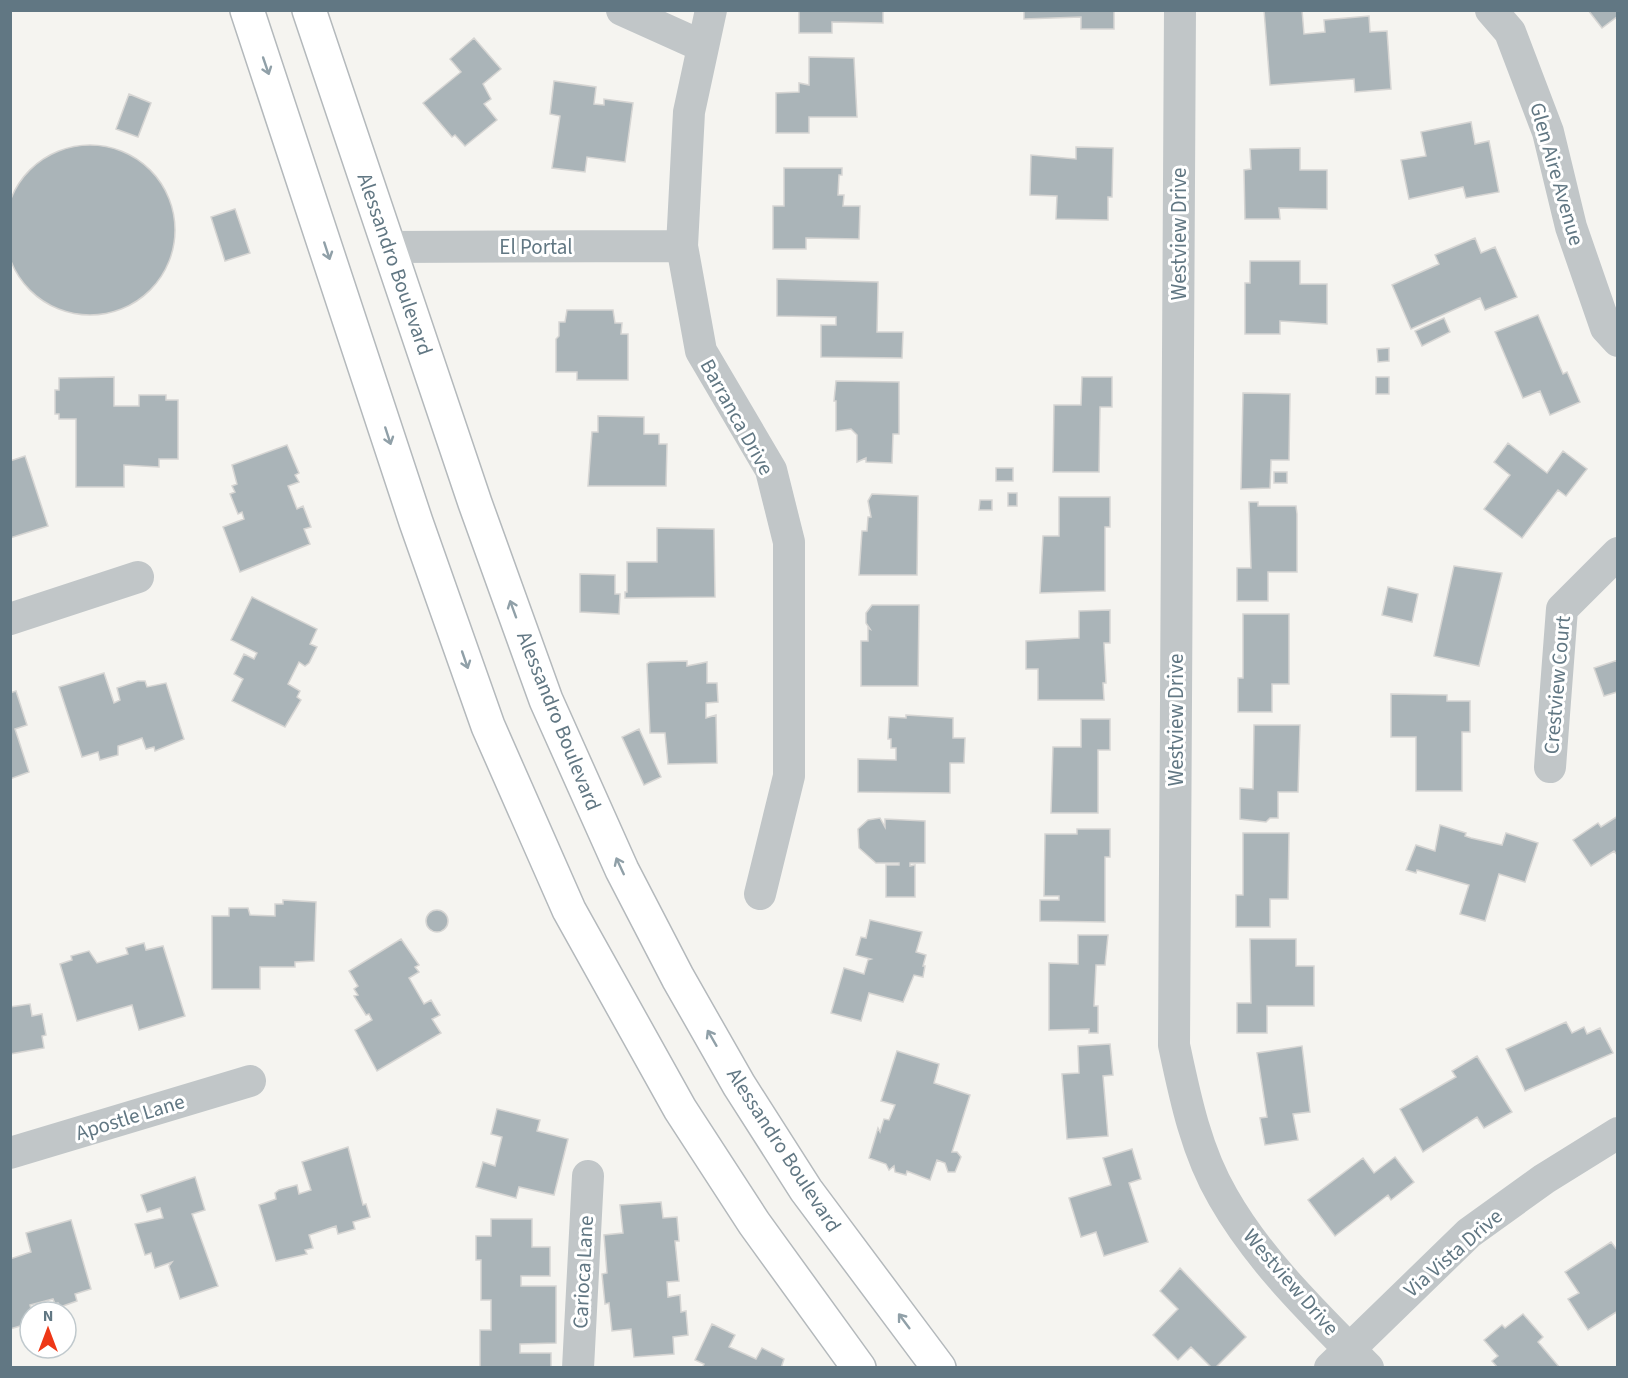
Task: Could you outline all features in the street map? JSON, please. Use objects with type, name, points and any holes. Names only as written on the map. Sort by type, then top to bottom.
[{"type":"main road","points":[[247,10],[416,522],[488,726],[570,910],[680,1109],[754,1224],[853,1365]]},
{"type":"main road","name":"Alessandro Boulevard","points":[[309,10],[475,503],[546,700],[622,870],[684,988],[739,1085],[806,1190],[939,1368]]},
{"type":"street","points":[[622,10],[702,46]]},
{"type":"street","name":"Barranca Drive","points":[[711,10],[689,112],[682,246],[700,351],[771,470],[789,542],[789,777],[760,894]]},
{"type":"street","name":"Westview Drive","points":[[1180,10],[1174,1045],[1190,1118],[1222,1196],[1259,1253],[1349,1361]]},
{"type":"street","name":"Glen Aire Avenue","points":[[1491,10],[1510,32],[1515,43],[1548,132],[1571,227],[1606,328],[1617,341]]},
{"type":"street","name":"El Portal","points":[[390,247],[682,246]]},
{"type":"street","name":"Crestview Court","points":[[1550,767],[1562,609],[1617,553]]},
{"type":"street","points":[[10,619],[138,578]]},
{"type":"street","name":"Apostle Lane","points":[[10,1153],[250,1081]]},
{"type":"street","name":"Via Vista Drive","points":[[1349,1361],[1470,1233],[1544,1179],[1617,1133]]},
{"type":"street","name":"Carioca Lane","points":[[578,1368],[588,1176]]},
{"type":"building","points":[[799,10],[883,10],[883,23],[832,22],[832,33],[799,33]]},
{"type":"building","points":[[1024,10],[1114,10],[1114,29],[1081,29],[1081,17],[1024,19]]},
{"type":"building","points":[[1264,10],[1302,10],[1304,34],[1325,32],[1324,20],[1369,16],[1370,32],[1387,31],[1391,89],[1355,92],[1354,79],[1270,85]]},
{"type":"building","points":[[1588,10],[1618,10],[1618,16],[1602,28]]},
{"type":"building","points":[[474,38],[501,69],[483,84],[491,99],[484,104],[497,120],[465,146],[455,135],[452,137],[423,103],[461,72],[450,59]]},
{"type":"building","points":[[809,57],[854,58],[857,117],[809,117],[809,133],[776,133],[776,93],[799,92],[799,83],[809,85]]},
{"type":"building","points":[[554,81],[596,87],[594,104],[604,105],[604,99],[633,103],[625,162],[587,157],[585,172],[552,168],[560,116],[550,114]]},
{"type":"building","points":[[129,94],[151,103],[138,137],[116,129]]},
{"type":"building","points":[[1471,122],[1475,144],[1489,141],[1499,192],[1466,198],[1463,187],[1409,199],[1401,160],[1426,156],[1421,132]]},
{"type":"building","points":[[90,145],[107,146],[123,151],[150,170],[169,197],[174,213],[174,247],[169,263],[150,290],[123,309],[107,314],[90,315],[73,314],[57,309],[30,290],[11,263],[6,247],[5,230],[6,213],[11,197],[30,170],[57,151],[73,146]]},
{"type":"building","points":[[1076,147],[1113,148],[1112,197],[1108,197],[1108,220],[1056,219],[1057,196],[1030,195],[1031,155],[1076,159]]},
{"type":"building","points":[[1300,148],[1300,170],[1327,170],[1327,209],[1279,208],[1280,219],[1245,219],[1244,170],[1251,169],[1250,149]]},
{"type":"building","points":[[784,168],[842,168],[842,175],[839,175],[838,195],[844,195],[843,206],[860,206],[859,239],[806,238],[806,249],[773,249],[773,206],[784,206]]},
{"type":"building","points":[[235,209],[250,253],[225,261],[211,217]]},
{"type":"building","points":[[1475,238],[1481,253],[1495,247],[1517,297],[1485,310],[1480,298],[1411,329],[1392,285],[1439,264],[1435,255]]},
{"type":"building","points":[[1250,261],[1300,261],[1300,284],[1327,284],[1327,324],[1280,321],[1280,334],[1245,334],[1245,283],[1250,283]]},
{"type":"building","points":[[777,279],[878,282],[877,332],[903,332],[902,358],[821,357],[821,325],[836,325],[836,317],[777,316]]},
{"type":"building","points":[[567,310],[613,310],[615,323],[622,323],[621,334],[628,334],[628,380],[577,380],[577,372],[556,372],[556,339],[559,336],[559,322],[565,322]]},
{"type":"building","points":[[1538,315],[1563,374],[1567,372],[1580,402],[1550,415],[1540,391],[1523,398],[1495,332]]},
{"type":"building","points":[[1444,318],[1450,332],[1422,346],[1415,331]]},
{"type":"building","points":[[1389,348],[1389,361],[1378,362],[1377,349]]},
{"type":"building","points":[[114,377],[114,406],[139,406],[139,395],[166,395],[166,400],[178,400],[178,459],[159,459],[159,467],[124,465],[124,487],[76,487],[76,419],[59,419],[59,414],[55,414],[55,390],[59,390],[59,378]]},
{"type":"building","points":[[1082,377],[1112,377],[1112,407],[1100,407],[1099,472],[1053,472],[1054,405],[1081,405]]},
{"type":"building","points":[[1376,377],[1389,377],[1389,394],[1376,394]]},
{"type":"building","points":[[836,381],[899,382],[899,434],[893,434],[892,463],[866,462],[866,458],[857,462],[857,435],[851,429],[836,431],[836,401],[834,401]]},
{"type":"building","points":[[1243,393],[1290,394],[1289,460],[1271,460],[1270,488],[1241,489]]},
{"type":"building","points":[[598,416],[644,417],[644,434],[659,434],[659,444],[667,444],[666,486],[588,486],[592,432],[598,432]]},
{"type":"building","points":[[1508,443],[1547,473],[1563,451],[1587,469],[1566,496],[1558,490],[1522,538],[1484,509],[1510,475],[1494,462]]},
{"type":"building","points":[[287,445],[299,473],[295,475],[299,482],[288,486],[297,509],[303,506],[311,527],[304,529],[310,544],[240,572],[223,527],[244,519],[242,512],[238,514],[230,494],[235,492],[232,486],[237,484],[232,465]]},
{"type":"building","points":[[25,456],[48,526],[10,538],[10,461]]},
{"type":"building","points":[[996,468],[1013,468],[1013,481],[996,481]]},
{"type":"building","points":[[1274,472],[1287,472],[1287,483],[1274,483]]},
{"type":"building","points":[[1008,493],[1017,493],[1017,506],[1008,506]]},
{"type":"building","points":[[872,494],[918,496],[917,575],[859,575],[862,531],[867,531],[868,517],[871,517],[868,501]]},
{"type":"building","points":[[1059,497],[1110,497],[1110,527],[1105,527],[1105,591],[1040,593],[1043,536],[1059,536]]},
{"type":"building","points":[[980,500],[992,500],[992,510],[979,510]]},
{"type":"building","points":[[1249,502],[1258,502],[1258,506],[1296,506],[1297,572],[1268,572],[1268,601],[1237,601],[1237,568],[1251,568]]},
{"type":"building","points":[[657,528],[714,529],[715,597],[625,598],[627,562],[657,562]]},
{"type":"building","points":[[1454,566],[1502,573],[1479,666],[1434,656]]},
{"type":"building","points":[[580,574],[615,575],[615,594],[620,594],[619,614],[580,612]]},
{"type":"building","points":[[1388,587],[1418,594],[1412,622],[1382,615]]},
{"type":"building","points":[[252,597],[317,629],[310,644],[317,647],[309,663],[305,666],[299,662],[288,684],[300,691],[297,697],[301,700],[285,727],[232,701],[243,679],[234,674],[244,654],[254,659],[257,653],[231,640]]},
{"type":"building","points":[[872,605],[919,605],[918,686],[861,686],[861,641],[868,641],[868,628],[870,629],[866,623],[866,613]]},
{"type":"building","points":[[1110,610],[1110,643],[1104,643],[1106,683],[1103,683],[1104,700],[1038,700],[1038,669],[1026,669],[1026,641],[1079,638],[1079,611]]},
{"type":"building","points":[[1243,614],[1289,614],[1289,684],[1272,684],[1272,712],[1238,712],[1238,678],[1243,678]]},
{"type":"building","points":[[1618,660],[1618,694],[1617,692],[1604,696],[1594,668]]},
{"type":"building","points":[[687,661],[687,666],[707,662],[707,683],[717,683],[718,702],[706,703],[706,718],[716,715],[717,763],[668,764],[665,733],[650,733],[647,664]]},
{"type":"building","points":[[104,673],[114,703],[120,700],[117,688],[138,681],[145,681],[147,687],[166,683],[184,739],[155,751],[154,747],[146,749],[142,738],[118,746],[118,755],[100,760],[98,752],[82,757],[59,687]]},
{"type":"building","points":[[16,691],[27,725],[15,729],[29,772],[10,779],[10,693]]},
{"type":"building","points":[[1391,694],[1447,695],[1447,701],[1470,701],[1470,732],[1462,732],[1462,791],[1416,791],[1416,737],[1391,737]]},
{"type":"building","points":[[906,715],[953,718],[953,738],[965,738],[964,763],[950,763],[950,793],[858,792],[858,759],[896,760],[896,748],[891,748],[891,739],[888,739],[889,717],[906,718]]},
{"type":"building","points":[[1081,719],[1110,719],[1110,750],[1098,750],[1098,813],[1051,813],[1053,747],[1081,747]]},
{"type":"building","points":[[1254,725],[1300,725],[1298,792],[1278,792],[1278,818],[1270,818],[1266,822],[1240,819],[1240,788],[1253,789]]},
{"type":"building","points":[[639,729],[661,777],[644,785],[622,737]]},
{"type":"building","points":[[1618,816],[1618,856],[1614,851],[1591,866],[1573,840],[1598,823],[1601,827]]},
{"type":"building","points":[[880,818],[885,827],[885,819],[925,821],[925,863],[910,863],[910,866],[915,865],[915,897],[886,897],[886,865],[899,865],[899,863],[876,863],[859,848],[858,829],[868,820]]},
{"type":"building","points":[[1440,825],[1466,833],[1465,836],[1471,838],[1502,845],[1506,833],[1538,843],[1525,882],[1499,874],[1485,921],[1460,914],[1469,885],[1417,870],[1416,873],[1406,870],[1416,845],[1435,851]]},
{"type":"building","points":[[1077,829],[1110,829],[1110,857],[1105,857],[1105,922],[1040,921],[1040,900],[1059,900],[1059,896],[1044,896],[1045,834],[1077,834]]},
{"type":"building","points":[[1243,833],[1289,833],[1288,899],[1270,899],[1270,927],[1236,927],[1236,895],[1243,895]]},
{"type":"building","points":[[283,900],[316,902],[314,961],[295,962],[295,967],[260,967],[260,989],[212,989],[212,916],[229,916],[229,908],[248,908],[250,915],[275,916],[275,904],[283,904]]},
{"type":"building","points":[[437,910],[445,913],[448,921],[445,929],[437,932],[429,929],[426,921],[429,913]]},
{"type":"building","points":[[870,920],[922,932],[916,952],[926,955],[923,977],[914,975],[903,1002],[869,993],[861,1021],[831,1013],[844,968],[864,974],[868,960],[871,959],[856,955],[861,937],[866,938]]},
{"type":"building","points":[[1078,935],[1108,935],[1105,965],[1096,965],[1094,1006],[1098,1006],[1098,1033],[1089,1033],[1089,1029],[1049,1030],[1049,963],[1078,964]]},
{"type":"building","points":[[401,939],[419,965],[415,967],[419,972],[409,978],[424,1004],[431,1000],[440,1015],[432,1019],[441,1033],[377,1071],[355,1030],[372,1020],[354,996],[358,995],[354,989],[358,986],[349,971]]},
{"type":"building","points":[[1250,939],[1296,939],[1296,966],[1314,966],[1314,1006],[1267,1006],[1267,1033],[1237,1033],[1237,1003],[1251,1003]]},
{"type":"building","points":[[144,943],[146,950],[163,946],[185,1016],[139,1030],[132,1005],[77,1021],[60,964],[72,960],[71,956],[89,951],[97,963],[128,954],[126,948]]},
{"type":"building","points":[[30,1004],[32,1016],[42,1014],[46,1035],[42,1036],[44,1048],[10,1054],[10,1007]]},
{"type":"building","points":[[1566,1022],[1572,1033],[1584,1027],[1587,1034],[1600,1028],[1613,1053],[1525,1091],[1506,1049]]},
{"type":"building","points":[[1110,1044],[1113,1075],[1103,1076],[1108,1136],[1067,1139],[1062,1074],[1079,1073],[1078,1046]]},
{"type":"building","points":[[1302,1046],[1310,1112],[1293,1114],[1298,1140],[1265,1145],[1260,1118],[1267,1117],[1257,1053]]},
{"type":"building","points":[[897,1051],[939,1064],[934,1083],[970,1095],[952,1152],[957,1152],[961,1157],[955,1172],[948,1172],[945,1163],[937,1160],[930,1180],[907,1171],[906,1175],[895,1172],[894,1166],[889,1170],[886,1164],[869,1158],[878,1128],[880,1132],[884,1119],[889,1120],[895,1105],[881,1101]]},
{"type":"building","points":[[1477,1056],[1512,1112],[1484,1128],[1477,1117],[1423,1152],[1400,1109],[1456,1077],[1452,1071]]},
{"type":"building","points":[[497,1109],[540,1120],[537,1131],[568,1139],[554,1195],[519,1187],[516,1198],[476,1187],[483,1162],[495,1166],[502,1137],[491,1134]]},
{"type":"building","points":[[348,1147],[363,1205],[366,1204],[370,1217],[353,1222],[355,1229],[338,1234],[336,1226],[309,1235],[313,1248],[305,1250],[307,1254],[276,1261],[259,1205],[276,1199],[275,1193],[279,1190],[297,1185],[299,1194],[311,1190],[302,1162]]},
{"type":"building","points":[[1132,1149],[1141,1179],[1129,1183],[1148,1242],[1104,1256],[1096,1232],[1081,1237],[1069,1198],[1111,1185],[1103,1158]]},
{"type":"building","points":[[1395,1157],[1414,1182],[1391,1200],[1388,1195],[1335,1236],[1308,1200],[1363,1158],[1374,1173]]},
{"type":"building","points":[[195,1177],[205,1210],[192,1214],[218,1286],[180,1299],[169,1266],[172,1262],[155,1268],[151,1253],[145,1255],[135,1224],[163,1218],[160,1208],[147,1212],[141,1195]]},
{"type":"building","points":[[661,1202],[663,1218],[677,1217],[679,1241],[675,1241],[679,1281],[667,1282],[668,1297],[680,1295],[681,1312],[686,1311],[688,1335],[673,1337],[674,1354],[634,1357],[631,1329],[612,1331],[609,1303],[605,1304],[602,1274],[607,1273],[604,1235],[623,1233],[620,1205]]},
{"type":"building","points":[[491,1219],[532,1219],[532,1247],[550,1247],[550,1276],[521,1276],[521,1286],[556,1286],[556,1343],[520,1344],[520,1353],[551,1353],[551,1368],[480,1368],[480,1330],[491,1330],[491,1300],[481,1300],[481,1260],[476,1260],[476,1236],[491,1236]]},
{"type":"building","points":[[71,1220],[91,1289],[75,1294],[77,1300],[18,1300],[18,1327],[10,1329],[10,1259],[31,1252],[26,1233]]},
{"type":"building","points":[[1611,1242],[1618,1251],[1618,1311],[1588,1330],[1568,1299],[1579,1293],[1565,1272]]},
{"type":"building","points":[[1180,1268],[1246,1337],[1215,1368],[1212,1368],[1191,1347],[1178,1360],[1153,1335],[1178,1309],[1160,1291]]},
{"type":"building","points":[[1523,1314],[1543,1337],[1538,1342],[1560,1368],[1498,1368],[1492,1361],[1498,1356],[1484,1340],[1502,1325],[1505,1328]]},
{"type":"building","points":[[712,1324],[735,1335],[729,1347],[756,1359],[762,1348],[784,1359],[781,1368],[702,1368],[704,1364],[695,1360]]}]
